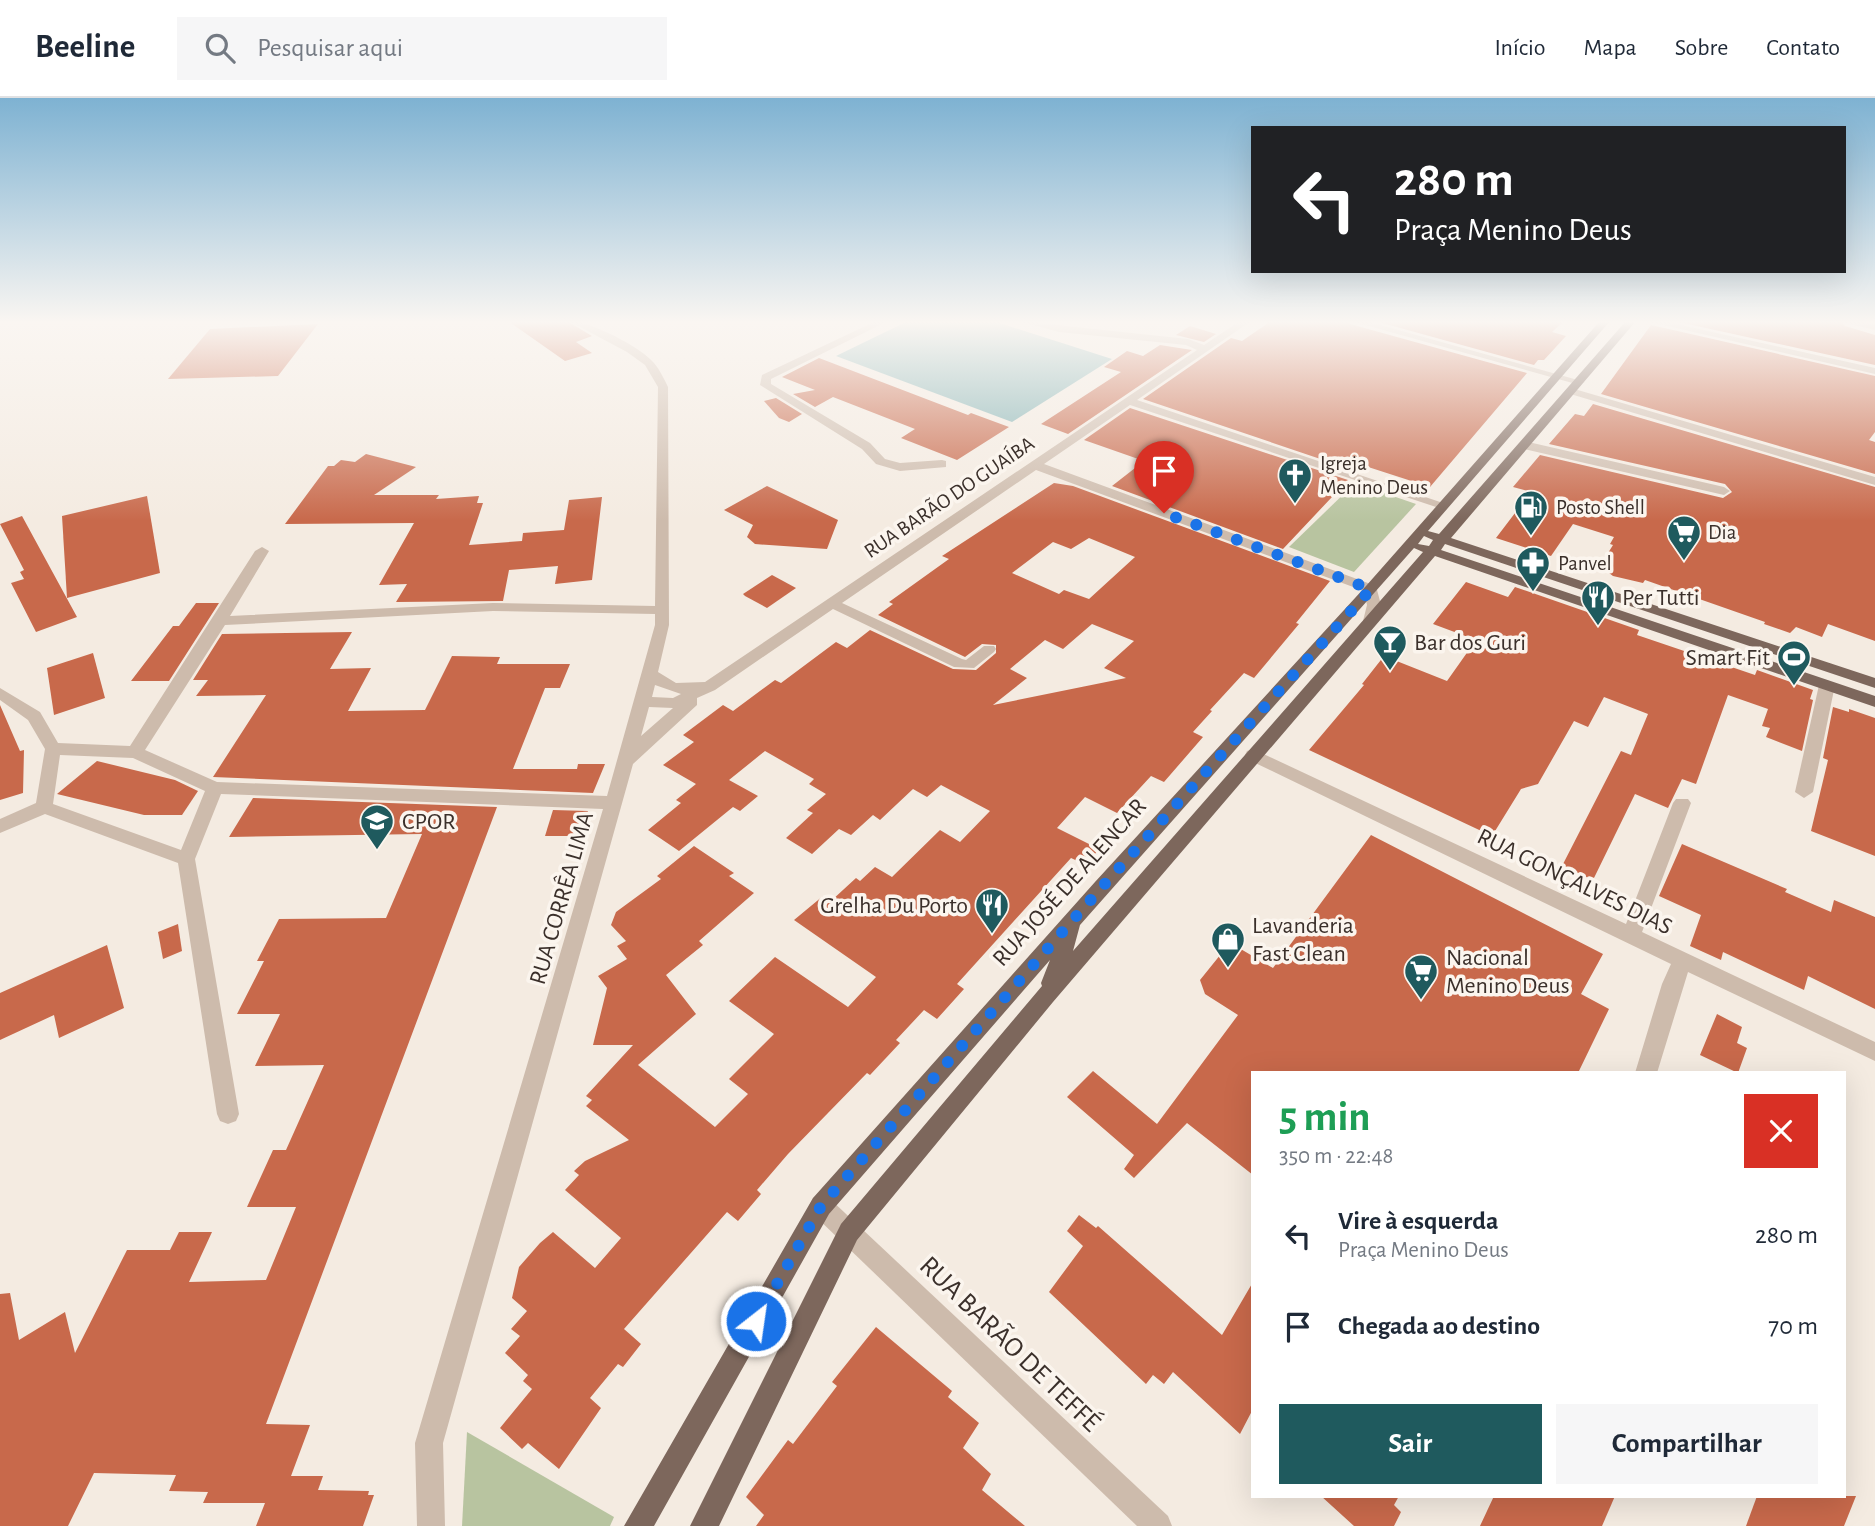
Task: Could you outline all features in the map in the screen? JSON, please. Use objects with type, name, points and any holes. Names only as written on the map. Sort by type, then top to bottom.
[{"type":"main road","name":"RUA JOSÉ DE ALENCAR","points":[[638,1526],[821,1206],[1077,914],[1371,589],[1547,388]]},
{"type":"main road","points":[[704,1526],[849,1232],[1046,996],[1253,755],[1575,388]]},
{"type":"main road","points":[[1420,532],[1875,683]]},
{"type":"main road","points":[[1410,544],[1875,702]]},
{"type":"main road","points":[[1253,755],[1257,714]]},
{"type":"main road","points":[[1206,771],[1253,755]]},
{"type":"main road","points":[[1046,996],[1077,914]]},
{"type":"street","name":"RUA CORRÊA LIMA","points":[[431,1526],[429,1443],[643,702],[662,625],[663,388]]},
{"type":"street","points":[[769,388],[866,446],[872,456],[896,468],[942,464]]},
{"type":"street","name":"RUA BARÃO DO GUAÍBA","points":[[643,702],[675,703],[710,686],[1148,388]]},
{"type":"street","points":[[1578,388],[1875,481]]},
{"type":"street","points":[[1129,401],[1443,505]]},
{"type":"street","points":[[1524,444],[1724,491]]},
{"type":"street","points":[[1034,465],[1371,589],[1374,605],[1370,621]]},
{"type":"street","points":[[135,752],[220,621],[261,551]]},
{"type":"street","points":[[831,603],[959,664],[968,665],[989,649]]},
{"type":"street","points":[[220,621],[493,607],[662,610]]},
{"type":"street","points":[[650,674],[673,687],[688,690],[710,686]]},
{"type":"street","points":[[1804,792],[1827,685]]},
{"type":"street","points":[[621,778],[644,743],[710,686]]},
{"type":"street","points":[[0,693],[34,716],[53,749],[44,807]]},
{"type":"street","points":[[53,749],[135,752],[215,788],[614,803]]},
{"type":"street","name":"RUA GONÇALVES DIAS","points":[[1253,755],[1875,1052]]},
{"type":"street","points":[[215,788],[186,859],[228,1114]]},
{"type":"street","points":[[1632,936],[1682,803]]},
{"type":"street","points":[[0,826],[44,807],[186,859]]},
{"type":"street","points":[[1647,1071],[1672,984],[1682,960]]},
{"type":"street","name":"RUA BARÃO DE TEFFÉ","points":[[821,1206],[1158,1526]]},
{"type":"green space","points":[[1355,483],[1416,504],[1354,572],[1289,547]]},
{"type":"green space","points":[[467,1432],[614,1517],[610,1526],[462,1526]]},
{"type":"water","points":[[920,388],[1067,388],[1012,422]]},
{"type":"building","points":[[809,388],[896,388],[968,415],[971,413],[1009,427],[957,460],[901,438],[915,429],[833,397],[815,407],[793,394],[815,390]]},
{"type":"building","points":[[1097,388],[1136,388],[1068,434],[1041,424]]},
{"type":"building","points":[[1159,388],[1515,388],[1430,487],[1362,465],[1356,471],[1143,399]]},
{"type":"building","points":[[1606,388],[1875,388],[1875,432],[1869,440],[1875,442],[1875,474],[1601,394]]},
{"type":"building","points":[[776,398],[802,414],[789,422],[779,418],[764,401]]},
{"type":"building","points":[[1593,404],[1875,487],[1875,641],[1828,624],[1822,637],[1796,627],[1790,633],[1645,580],[1643,583],[1613,576],[1600,566],[1613,545],[1610,544],[1614,537],[1573,524],[1551,556],[1496,538],[1531,492],[1513,487],[1540,455],[1723,498],[1732,492],[1725,484],[1549,444],[1575,414],[1584,416]]},
{"type":"building","points":[[1130,408],[1348,480],[1283,549],[1112,486],[1144,461],[1084,440]]},
{"type":"building","points":[[366,454],[416,467],[374,495],[439,495],[436,499],[479,496],[477,503],[483,503],[469,545],[522,541],[523,533],[564,530],[569,500],[602,497],[592,580],[555,584],[558,566],[509,570],[503,601],[396,602],[407,584],[379,585],[414,523],[285,524],[328,466],[334,466],[341,460],[355,462]]},
{"type":"building","points":[[1054,483],[1073,486],[1330,581],[1296,623],[1299,624],[1254,678],[1244,673],[1210,710],[1212,711],[1193,732],[1203,737],[1164,782],[1151,776],[1117,813],[1085,797],[1057,828],[1099,849],[1086,865],[1071,858],[957,984],[964,989],[937,1019],[924,1010],[896,1040],[900,1043],[870,1075],[867,1073],[788,1154],[757,1190],[761,1194],[738,1221],[727,1212],[624,1329],[641,1344],[623,1367],[618,1364],[590,1398],[601,1408],[559,1469],[528,1443],[522,1449],[500,1428],[532,1389],[523,1381],[528,1375],[505,1353],[520,1336],[511,1329],[527,1311],[512,1298],[519,1267],[540,1243],[553,1232],[595,1268],[621,1238],[565,1190],[579,1175],[574,1171],[585,1161],[629,1140],[586,1106],[592,1100],[586,1096],[633,1045],[593,1045],[607,988],[598,976],[627,959],[617,946],[626,941],[611,925],[616,912],[661,879],[657,876],[694,846],[734,873],[729,876],[754,893],[699,941],[703,945],[666,975],[696,1014],[638,1065],[715,1127],[748,1094],[729,1079],[774,1034],[729,1001],[775,957],[848,1007],[876,977],[794,920],[823,896],[831,901],[856,878],[860,881],[875,867],[892,877],[940,830],[960,842],[990,811],[941,785],[927,797],[913,789],[880,820],[873,815],[851,835],[839,829],[812,854],[786,838],[813,813],[807,810],[826,794],[809,784],[814,779],[765,751],[729,780],[758,796],[740,811],[733,807],[679,851],[648,830],[681,803],[676,800],[696,784],[663,765],[694,742],[683,735],[723,705],[733,711],[775,680],[781,683],[836,642],[847,648],[870,630],[953,669],[976,670],[996,653],[996,645],[982,644],[965,657],[878,615],[893,604],[889,602],[949,559],[942,556]],"holes":[[[1089,538],[1135,557],[1089,599],[1064,590],[1059,594],[1012,573],[1053,542],[1071,549]],[[1092,624],[1134,641],[1104,668],[1126,678],[993,705],[1027,678],[1010,669],[1045,640],[1063,649]]]},
{"type":"building","points":[[767,486],[838,520],[827,549],[755,544],[747,537],[753,525],[724,510]]},
{"type":"building","points":[[147,496],[160,573],[67,598],[62,516]]},
{"type":"building","points":[[22,516],[77,617],[36,632],[11,583],[24,579],[20,572],[24,570],[0,524]]},
{"type":"building","points":[[772,575],[796,588],[767,608],[743,594]]},
{"type":"building","points":[[1466,582],[1508,597],[1515,587],[1639,630],[1637,635],[1755,675],[1757,670],[1813,690],[1802,751],[1766,737],[1770,728],[1762,726],[1768,709],[1728,695],[1696,784],[1682,779],[1668,808],[1635,794],[1593,880],[1562,866],[1621,751],[1631,755],[1648,714],[1604,697],[1588,727],[1574,721],[1538,784],[1521,789],[1492,836],[1309,750],[1364,685],[1362,684],[1384,656],[1447,681],[1476,640],[1433,624]]},
{"type":"building","points":[[196,603],[219,603],[169,681],[131,681],[173,626],[179,626]]},
{"type":"building","points":[[352,632],[330,669],[371,668],[348,711],[425,710],[452,656],[500,657],[497,664],[570,664],[560,688],[545,688],[513,769],[577,769],[578,764],[605,764],[593,793],[213,777],[266,695],[196,696],[208,680],[193,680],[222,634]]},
{"type":"building","points":[[93,653],[105,698],[54,715],[47,668]]},
{"type":"building","points":[[0,705],[20,751],[24,750],[23,793],[0,800]]},
{"type":"building","points":[[1833,707],[1849,712],[1849,709],[1875,718],[1875,856],[1811,831],[1828,760],[1823,758]]},
{"type":"building","points":[[97,761],[175,780],[198,791],[182,815],[144,815],[57,794]]},
{"type":"building","points":[[253,798],[497,807],[266,1424],[310,1425],[291,1476],[323,1476],[318,1490],[369,1491],[368,1495],[374,1495],[363,1526],[256,1526],[265,1503],[203,1503],[208,1492],[169,1491],[176,1475],[94,1473],[68,1526],[0,1526],[0,1294],[10,1293],[19,1340],[65,1312],[75,1353],[127,1250],[170,1250],[179,1232],[212,1232],[189,1282],[266,1280],[296,1207],[247,1207],[273,1150],[286,1150],[324,1065],[255,1066],[280,1014],[237,1014],[264,961],[257,961],[279,919],[386,918],[422,834],[229,837]]},
{"type":"building","points":[[553,810],[588,811],[583,836],[545,836]]},
{"type":"building","name":"Nacional Menino Deus","points":[[1371,835],[1603,954],[1581,994],[1609,1009],[1579,1071],[1251,1071],[1251,1173],[1187,1123],[1134,1178],[1124,1169],[1134,1155],[1067,1097],[1093,1071],[1157,1124],[1238,1015],[1205,994],[1200,980],[1225,949],[1239,948],[1273,968]]},
{"type":"building","points":[[1682,844],[1787,889],[1785,892],[1831,912],[1834,900],[1875,917],[1875,1009],[1808,976],[1804,990],[1723,952],[1721,960],[1690,946],[1701,915],[1659,896]]},
{"type":"building","points":[[178,924],[182,951],[163,959],[158,932]]},
{"type":"building","points":[[107,945],[124,1008],[59,1038],[54,1015],[0,1040],[0,993]]},
{"type":"building","points":[[1717,1014],[1742,1027],[1737,1043],[1747,1048],[1739,1071],[1700,1055]]},
{"type":"building","points":[[1079,1215],[1096,1228],[1098,1226],[1222,1335],[1251,1285],[1251,1413],[1240,1434],[1173,1372],[1164,1384],[1153,1375],[1146,1384],[1049,1292],[1083,1246],[1067,1231]]},
{"type":"building","points":[[876,1327],[952,1391],[948,1397],[979,1423],[963,1448],[991,1474],[982,1490],[1025,1526],[756,1526],[764,1515],[746,1497],[788,1440],[793,1444],[837,1386],[832,1382]]},
{"type":"building","points":[[1856,1496],[1844,1526],[1746,1526],[1756,1498]]},
{"type":"building","points":[[1323,1498],[1398,1498],[1394,1505],[1401,1512],[1394,1526],[1354,1526]]},
{"type":"building","points":[[1493,1498],[1614,1498],[1602,1526],[1480,1526]]},
{"type":"place","name":"Igreja Menino Deus","points":[[1295,505]]},
{"type":"place","name":"Posto Shell","points":[[1531,537]]},
{"type":"place","name":"Dia","points":[[1684,562]]},
{"type":"place","name":"Panvel","points":[[1533,593]]},
{"type":"place","name":"Per Tutti","points":[[1598,627]]},
{"type":"place","name":"Bar dos Guri","points":[[1390,672]]},
{"type":"place","name":"Smart Fit","points":[[1794,687]]},
{"type":"place","name":"CPOR","points":[[377,851]]},
{"type":"place","name":"Grelha Du Porto","points":[[992,935]]},
{"type":"place","name":"Lavanderia Fast Clean","points":[[1228,969]]},
{"type":"place","name":"Nacional Menino Deus","points":[[1421,1001]]},
{"type":"route","points":[[756,1321],[821,1206],[1102,887],[1371,589],[1164,513]]}]
